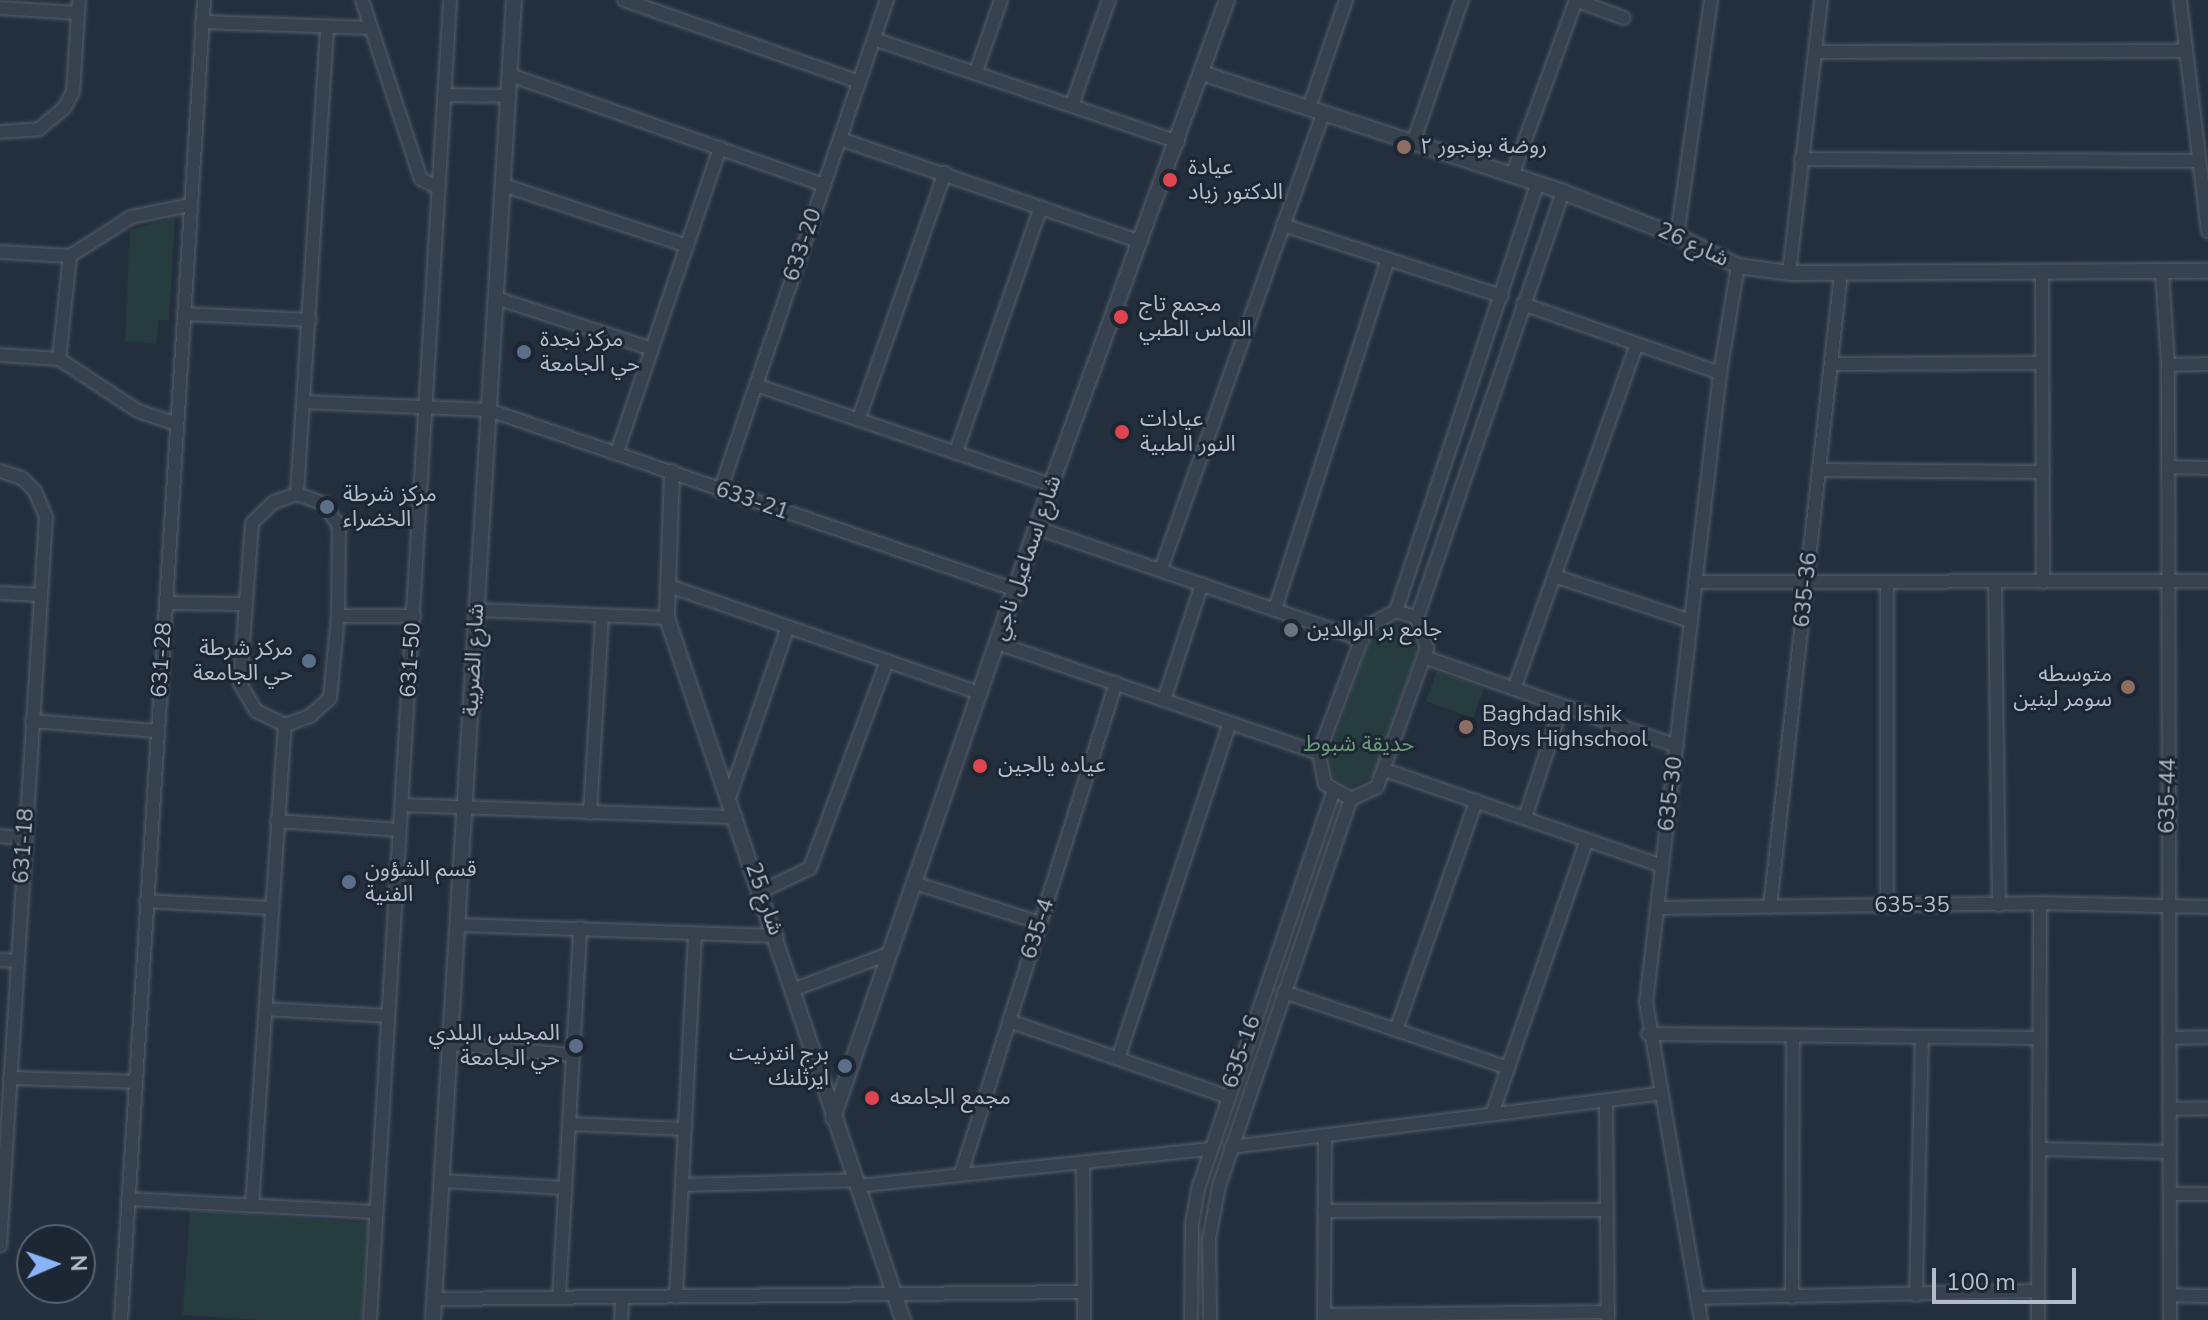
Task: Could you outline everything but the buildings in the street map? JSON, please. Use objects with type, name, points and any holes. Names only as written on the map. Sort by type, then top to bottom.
[{"type":"street","name":"631-28","points":[[121,1320],[204,0]]},
{"type":"street","points":[[362,0],[421,179],[439,188]]},
{"type":"street","name":"631-50","points":[[370,1320],[450,0]]},
{"type":"street","name":"شارع الضريبة","points":[[433,1320],[514,0]]},
{"type":"street","points":[[624,0],[859,82]]},
{"type":"street","name":"633-20","points":[[720,491],[887,0]]},
{"type":"street","points":[[976,72],[1001,0]]},
{"type":"street","points":[[1072,105],[1109,0]]},
{"type":"street","name":"شارع اسماعيل ناجي","points":[[833,1118],[1051,485],[1227,0]]},
{"type":"street","points":[[1161,569],[1283,225],[1346,0]]},
{"type":"street","points":[[1413,143],[1462,0]]},
{"type":"street","points":[[1512,176],[1576,0],[1624,18]]},
{"type":"street","points":[[1677,236],[1711,0]]},
{"type":"street","points":[[1789,273],[1821,0]]},
{"type":"street","points":[[2180,0],[2208,231]]},
{"type":"street","points":[[0,8],[78,6],[73,92],[64,108],[39,129],[0,132]]},
{"type":"street","points":[[202,22],[371,28]]},
{"type":"street","points":[[297,494],[327,28]]},
{"type":"street","points":[[874,39],[1178,142]]},
{"type":"street","points":[[1815,52],[2186,51]]},
{"type":"street","name":"شارع 26","points":[[1202,73],[1563,192],[1677,236],[1738,266],[1789,273],[2208,271]]},
{"type":"street","points":[[510,75],[824,185]]},
{"type":"street","points":[[444,95],[508,96]]},
{"type":"street","points":[[840,139],[1141,242]]},
{"type":"street","points":[[617,452],[720,148]]},
{"type":"street","points":[[1801,159],[2199,161]]},
{"type":"street","points":[[859,418],[945,173]]},
{"type":"street","points":[[1396,611],[1537,184]]},
{"type":"street","points":[[503,185],[687,246]]},
{"type":"street","points":[[1417,618],[1563,192]]},
{"type":"street","points":[[0,252],[70,256],[131,217],[190,205]]},
{"type":"street","points":[[956,452],[1041,207]]},
{"type":"street","points":[[1283,225],[1502,296]]},
{"type":"street","points":[[59,359],[70,256]]},
{"type":"street","points":[[1275,609],[1388,259]]},
{"type":"street","name":"635-30","points":[[1701,1320],[1648,1034],[1646,1003],[1720,373],[1738,266]]},
{"type":"street","name":"635-44","points":[[2162,271],[2168,365],[2166,907],[2170,1320]]},
{"type":"street","points":[[2042,272],[2043,582]]},
{"type":"street","name":"635-36","points":[[1770,907],[1841,273]]},
{"type":"street","points":[[496,298],[652,349]]},
{"type":"street","points":[[1523,304],[1720,373]]},
{"type":"street","points":[[184,314],[310,320]]},
{"type":"street","points":[[1514,689],[1637,344]]},
{"type":"street","points":[[0,355],[59,359],[138,411],[177,424]]},
{"type":"street","points":[[1831,364],[2042,363]]},
{"type":"street","points":[[2168,365],[2208,364]]},
{"type":"street","points":[[756,385],[1051,485]]},
{"type":"street","name":"633-21","points":[[304,402],[489,410],[1016,590]]},
{"type":"street","points":[[2168,467],[2208,468]]},
{"type":"street","points":[[1819,470],[2043,472]]},
{"type":"street","name":"631-18","points":[[0,471],[22,478],[41,499],[46,517],[0,1246]]},
{"type":"street","name":"شارع 25","points":[[672,472],[667,618],[795,989],[833,1118],[903,1320]]},
{"type":"street","points":[[297,494],[324,504],[339,526],[338,616],[330,698],[310,716],[285,725],[256,711],[240,683],[244,604],[252,523],[274,502],[297,494]]},
{"type":"street","points":[[1037,528],[1362,640]]},
{"type":"street","points":[[1554,576],[1691,621]]},
{"type":"street","points":[[1695,582],[2208,581]]},
{"type":"street","points":[[1887,582],[1887,906]]},
{"type":"street","points":[[1995,582],[1999,905]]},
{"type":"street","points":[[1164,700],[1202,584]]},
{"type":"street","points":[[669,586],[980,693]]},
{"type":"street","points":[[0,593],[41,595]]},
{"type":"street","points":[[166,603],[244,604]]},
{"type":"street","points":[[477,610],[667,618]]},
{"type":"street","points":[[1396,611],[1417,618],[1424,631],[1424,657],[1377,787],[1351,799],[1333,792],[1320,771],[1319,753],[1362,640],[1372,622],[1396,611]]},
{"type":"street","points":[[338,616],[414,616]]},
{"type":"street","points":[[590,813],[602,616]]},
{"type":"street","points":[[729,798],[788,627]]},
{"type":"street","points":[[997,643],[1319,753]]},
{"type":"street","points":[[1424,657],[1677,746]]},
{"type":"street","points":[[762,891],[810,868],[887,661]]},
{"type":"street","name":"635-4","points":[[961,1174],[1116,683]]},
{"type":"street","points":[[1525,818],[1562,706]]},
{"type":"street","points":[[32,721],[156,731]]},
{"type":"street","points":[[1118,1059],[1230,723]]},
{"type":"street","points":[[252,1206],[285,725]]},
{"type":"street","points":[[1385,770],[1662,866]]},
{"type":"street","name":"635-16","points":[[1191,1320],[1192,1224],[1209,1149],[1333,792]]},
{"type":"street","name":"635-16","points":[[1210,1320],[1210,1227],[1231,1147],[1351,799]]},
{"type":"street","points":[[1396,1030],[1476,801]]},
{"type":"street","points":[[401,805],[736,817]]},
{"type":"street","points":[[277,821],[399,830]]},
{"type":"street","points":[[0,836],[25,838]]},
{"type":"street","points":[[1492,1114],[1587,840]]},
{"type":"street","points":[[915,883],[1040,923]]},
{"type":"street","points":[[146,901],[271,908]]},
{"type":"street","points":[[2038,1320],[2040,903]]},
{"type":"street","name":"635-35","points":[[1657,908],[2040,903],[2208,907]]},
{"type":"street","points":[[458,925],[777,936]]},
{"type":"street","points":[[559,1297],[580,928]]},
{"type":"street","points":[[676,1297],[695,934]]},
{"type":"street","points":[[795,989],[888,954]]},
{"type":"street","points":[[0,960],[17,961]]},
{"type":"street","points":[[1284,992],[1508,1068]]},
{"type":"street","points":[[266,1009],[387,1016]]},
{"type":"street","points":[[1009,1021],[1226,1096]]},
{"type":"street","points":[[1648,1034],[2039,1038]]},
{"type":"street","points":[[1792,1297],[1793,1036]]},
{"type":"street","points":[[1916,1295],[1922,1037]]},
{"type":"street","points":[[2169,1038],[2208,1037]]},
{"type":"street","points":[[451,1044],[573,1055]]},
{"type":"street","points":[[10,1078],[135,1082]]},
{"type":"street","points":[[1231,1147],[1659,1094]]},
{"type":"street","points":[[1325,1136],[1324,1318],[1608,1316],[1606,1101]]},
{"type":"street","points":[[2169,1109],[2208,1108]]},
{"type":"street","points":[[569,1124],[685,1129]]},
{"type":"street","points":[[682,1185],[856,1183],[1083,1164],[1209,1149]]},
{"type":"street","points":[[2039,1149],[2169,1152]]},
{"type":"street","points":[[1083,1164],[1084,1320]]},
{"type":"street","points":[[443,1181],[565,1188]]},
{"type":"street","points":[[2171,1194],[2208,1194]]},
{"type":"street","points":[[128,1199],[375,1212]]},
{"type":"street","points":[[1324,1211],[1607,1210]]},
{"type":"street","points":[[1697,1298],[2038,1291]]},
{"type":"street","points":[[436,1299],[1084,1292]]},
{"type":"street","points":[[2170,1295],[2208,1296]]},
{"type":"street","points":[[621,1320],[622,1298]]},
{"type":"green space","points":[[175,217],[169,320],[159,320],[156,344],[125,341],[130,230]]},
{"type":"green space","name":"حديقة شبوط","points":[[1390,621],[1412,628],[1417,652],[1374,777],[1351,787],[1333,778],[1329,754],[1370,639]]},
{"type":"green space","points":[[1437,671],[1484,688],[1473,718],[1426,701]]},
{"type":"green space","points":[[190,1210],[369,1222],[362,1320],[258,1320],[183,1315]]},
{"type":"place","name":"روضة بونجور ٢","points":[[1404,147]]},
{"type":"place","name":"عيادة الدكتور زياد","points":[[1170,180]]},
{"type":"place","name":"مجمع تاج الماس الطبي","points":[[1121,317]]},
{"type":"place","name":"مركز نجدة حي الجامعة","points":[[524,352]]},
{"type":"place","name":"عيادات النور الطبية","points":[[1122,432]]},
{"type":"place","name":"مركز شرطة الخضراء","points":[[327,507]]},
{"type":"place","name":"جامع بر الوالدين","points":[[1291,630]]},
{"type":"place","name":"مركز شرطة حي الجامعة","points":[[309,661]]},
{"type":"place","name":"متوسطه سومر لبنين","points":[[2128,687]]},
{"type":"place","name":"Baghdad Ishik Boys Highschool","points":[[1466,727]]},
{"type":"place","name":"عياده يالجين","points":[[980,766]]},
{"type":"place","name":"قسم الشؤون الفنية","points":[[349,882]]},
{"type":"place","name":"المجلس البلدي حي الجامعة","points":[[576,1046]]},
{"type":"place","name":"برج انترنيت ايرثلنك","points":[[845,1066]]},
{"type":"place","name":"مجمع الجامعه","points":[[872,1098]]}]
